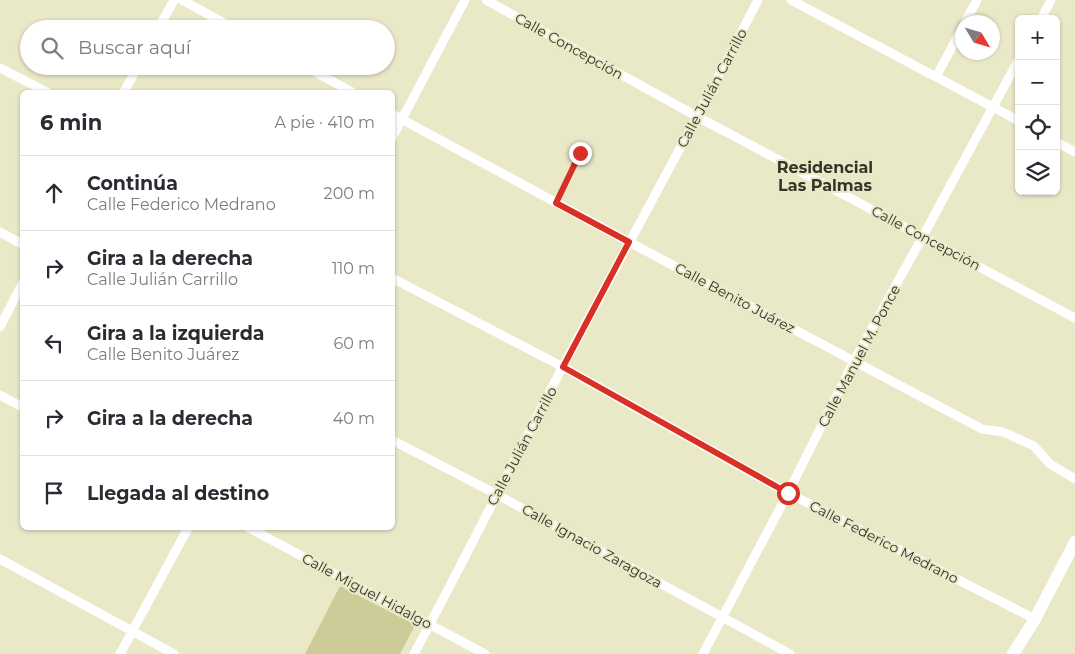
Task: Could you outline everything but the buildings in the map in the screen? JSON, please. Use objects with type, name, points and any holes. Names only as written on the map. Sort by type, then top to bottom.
[{"type":"street","points":[[163,20],[174,0]]},
{"type":"street","points":[[182,0],[219,20]]},
{"type":"street","points":[[395,133],[465,0]]},
{"type":"street","name":"Calle Concepción","points":[[486,0],[698,117],[1075,318]]},
{"type":"street","name":"Calle Julián Carrillo","points":[[414,654],[496,494],[629,242],[698,117],[758,0]]},
{"type":"street","points":[[791,0],[1015,119]]},
{"type":"street","points":[[969,15],[977,0]]},
{"type":"street","points":[[1043,15],[1051,0]]},
{"type":"street","points":[[936,77],[955,41]]},
{"type":"street","name":"Calle Manuel M. Ponce","points":[[703,654],[788,493],[854,361],[1018,60]]},
{"type":"street","points":[[0,68],[43,90]]},
{"type":"street","points":[[125,90],[133,75]]},
{"type":"street","points":[[321,75],[348,90]]},
{"type":"street","name":"Calle Benito Juárez","points":[[395,116],[982,429],[1003,432],[1034,446],[1050,464],[1075,479]]},
{"type":"street","points":[[1060,144],[1075,152]]},
{"type":"street","points":[[0,232],[20,243]]},
{"type":"street","name":"Calle Federico Medrano","points":[[395,280],[563,367],[788,493],[1034,619]]},
{"type":"street","points":[[0,326],[20,288]]},
{"type":"street","points":[[0,395],[20,406]]},
{"type":"street","name":"Calle Ignacio Zaragoza","points":[[395,442],[496,494],[790,654]]},
{"type":"street","points":[[120,654],[187,530]]},
{"type":"street","name":"Calle Miguel Hidalgo","points":[[253,530],[485,654]]},
{"type":"street","points":[[1013,654],[1075,542]]},
{"type":"street","points":[[0,559],[174,654]]},
{"type":"lane","points":[[556,203],[580,153]]},
{"type":"shaded area","points":[[340,586],[415,625],[400,654],[305,654]]},
{"type":"district","name":"Residencial Las Palmas","points":[[825,176]]},
{"type":"route","points":[[580,153],[556,203],[629,242],[563,367],[788,493]]}]
